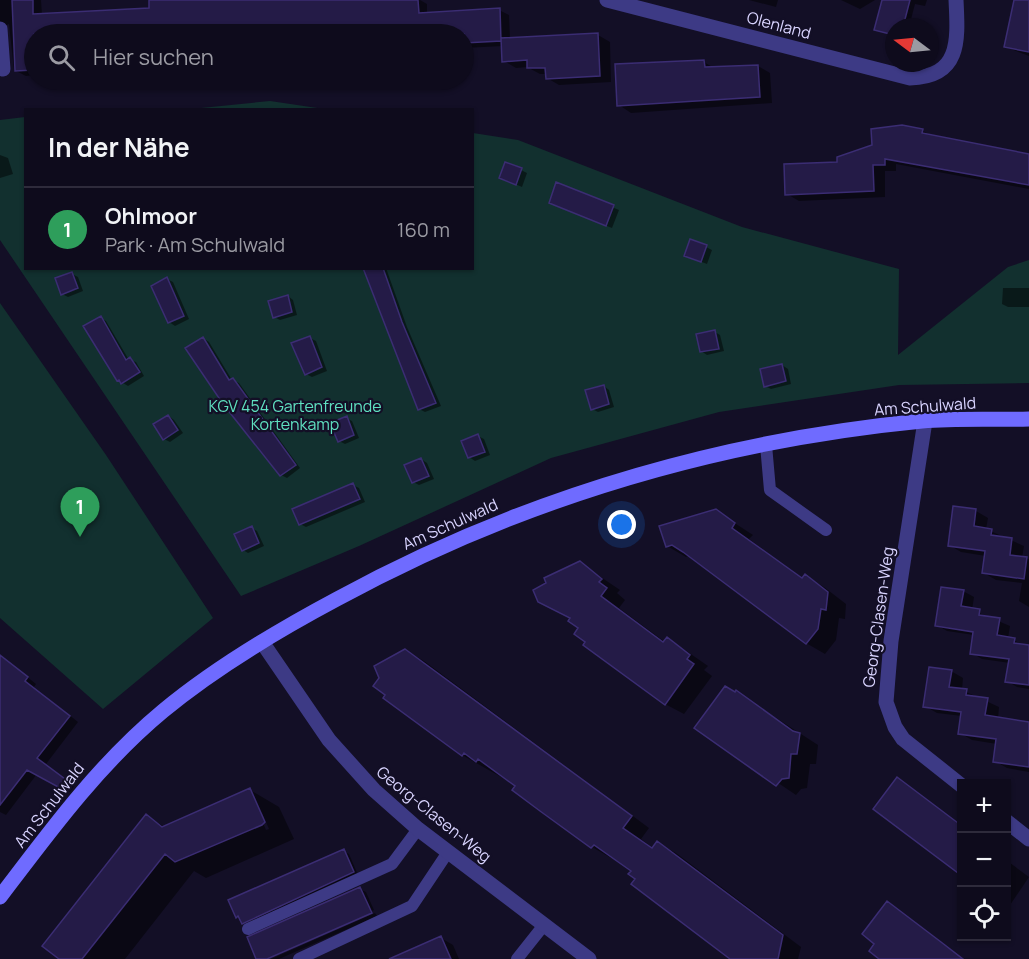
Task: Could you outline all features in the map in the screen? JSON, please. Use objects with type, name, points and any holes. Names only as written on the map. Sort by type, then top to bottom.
[{"type":"street","name":"Olenland","points":[[607,0],[910,78],[928,78],[941,71],[953,56],[958,38],[956,0]]},
{"type":"street","points":[[0,29],[3,69]]},
{"type":"street","name":"Am Schulwald","points":[[0,897],[74,800],[131,739],[189,691],[262,642],[368,582],[432,550],[510,516],[614,480],[766,445],[925,421],[1029,419]]},
{"type":"street","name":"Georg-Clasen-Weg","points":[[925,421],[891,641],[886,702],[895,728],[903,739],[957,782]]},
{"type":"street","name":"Georg-Clasen-Weg","points":[[262,642],[348,765],[418,829],[589,959]]},
{"type":"street","points":[[1011,826],[1029,839]]},
{"type":"lane","points":[[766,445],[770,490],[826,530]]},
{"type":"lane","points":[[248,929],[392,864],[418,829]]},
{"type":"lane","points":[[299,959],[412,906],[448,852]]},
{"type":"lane","points":[[517,959],[544,925]]},
{"type":"green space","points":[[270,101],[317,108],[201,108]]},
{"type":"green space","name":"KGV 454 Gartenfreunde Kortenkamp","points":[[24,117],[24,270],[474,270],[474,133],[518,140],[742,227],[899,269],[898,355],[1008,267],[1029,260],[1029,383],[899,385],[719,412],[551,458],[359,546],[241,596],[0,240],[0,120]]},
{"type":"green space","points":[[0,303],[106,455],[213,618],[103,709],[0,618]]},
{"type":"building","points":[[12,0],[33,0],[33,14],[149,8],[149,0],[418,0],[419,13],[500,8],[501,41],[474,42],[474,24],[24,24],[24,71],[15,71]]},
{"type":"building","points":[[882,0],[910,0],[905,18],[885,18],[885,33],[874,30]]},
{"type":"building","points":[[1014,0],[1029,0],[1029,52],[1004,47]]},
{"type":"building","points":[[598,33],[600,76],[546,79],[545,68],[527,68],[527,60],[502,62],[501,38]]},
{"type":"building","points":[[704,60],[705,67],[758,65],[760,97],[617,106],[615,64]]},
{"type":"building","points":[[902,125],[923,129],[922,133],[1029,154],[1029,185],[885,159],[885,165],[873,165],[874,191],[785,195],[784,164],[837,162],[837,157],[872,145],[871,129]]},
{"type":"building","points":[[505,162],[522,168],[516,185],[499,178]]},
{"type":"building","points":[[556,182],[614,205],[606,226],[549,203]]},
{"type":"building","points":[[690,239],[707,245],[701,262],[684,256]]},
{"type":"building","points":[[364,270],[384,270],[402,322],[436,403],[418,410]]},
{"type":"building","points":[[72,272],[78,288],[61,295],[55,278]]},
{"type":"building","points":[[167,277],[184,316],[168,323],[151,286]]},
{"type":"building","points":[[288,295],[292,312],[273,318],[268,301]]},
{"type":"building","points":[[101,316],[126,360],[130,357],[140,372],[121,384],[83,326]]},
{"type":"building","points":[[715,330],[719,349],[700,352],[696,334]]},
{"type":"building","points":[[310,336],[322,367],[305,375],[291,343]]},
{"type":"building","points":[[203,337],[229,380],[233,378],[296,465],[280,476],[223,404],[185,348]]},
{"type":"building","points":[[782,364],[786,381],[764,387],[760,369]]},
{"type":"building","points":[[604,385],[609,404],[591,410],[585,390]]},
{"type":"building","points":[[168,415],[178,430],[163,440],[153,424]]},
{"type":"building","points":[[347,416],[354,435],[338,442],[330,423]]},
{"type":"building","points":[[478,434],[485,452],[468,458],[461,441]]},
{"type":"building","points":[[421,458],[429,476],[412,483],[404,465]]},
{"type":"building","points":[[353,483],[360,499],[299,525],[292,509]]},
{"type":"building","points":[[953,506],[976,509],[974,526],[992,529],[991,535],[1012,538],[1010,555],[1027,557],[1024,579],[982,573],[985,551],[948,546]]},
{"type":"building","points":[[716,509],[735,523],[732,528],[802,578],[805,574],[828,592],[826,610],[821,609],[818,629],[806,644],[683,552],[672,545],[666,547],[659,526]]},
{"type":"building","points":[[252,526],[259,543],[242,551],[234,534]]},
{"type":"building","points":[[580,561],[602,579],[599,582],[607,588],[601,596],[663,642],[667,637],[690,655],[687,659],[694,664],[665,705],[583,645],[585,642],[574,634],[578,628],[568,621],[570,618],[538,602],[533,590],[546,583],[544,578]]},
{"type":"building","points":[[941,587],[964,590],[961,606],[980,609],[979,615],[1000,618],[997,635],[1015,638],[1014,643],[1029,645],[1029,685],[1005,682],[1009,659],[970,654],[973,632],[935,626]]},
{"type":"building","points":[[405,649],[632,816],[623,828],[652,848],[657,841],[783,935],[778,959],[730,959],[631,884],[635,879],[628,874],[631,871],[594,845],[591,848],[540,811],[512,790],[515,786],[478,759],[476,762],[464,753],[462,756],[383,698],[385,695],[373,686],[379,678],[374,666]]},
{"type":"building","points":[[0,655],[28,677],[25,681],[70,716],[37,758],[65,779],[60,788],[27,770],[0,805]]},
{"type":"building","points":[[929,667],[952,670],[949,687],[967,689],[966,695],[988,698],[985,715],[1029,722],[1029,767],[993,762],[996,739],[958,734],[961,712],[923,707]]},
{"type":"building","points":[[725,686],[735,692],[736,690],[793,731],[800,733],[797,754],[791,754],[789,778],[782,779],[776,786],[694,728]]},
{"type":"building","points":[[897,777],[957,822],[957,872],[873,809]]},
{"type":"building","points":[[250,788],[265,822],[262,825],[175,862],[165,854],[82,959],[59,959],[42,946],[146,814],[162,827]]},
{"type":"building","points":[[344,849],[354,872],[242,924],[238,916],[236,918],[228,900]]},
{"type":"building","points":[[360,887],[372,913],[267,959],[256,959],[247,937]]},
{"type":"building","points":[[887,901],[963,959],[879,959],[869,951],[874,944],[862,934]]},
{"type":"building","points":[[441,936],[451,959],[389,959]]},
{"type":"place","name":"Ohlmoor","points":[[80,537]]}]
